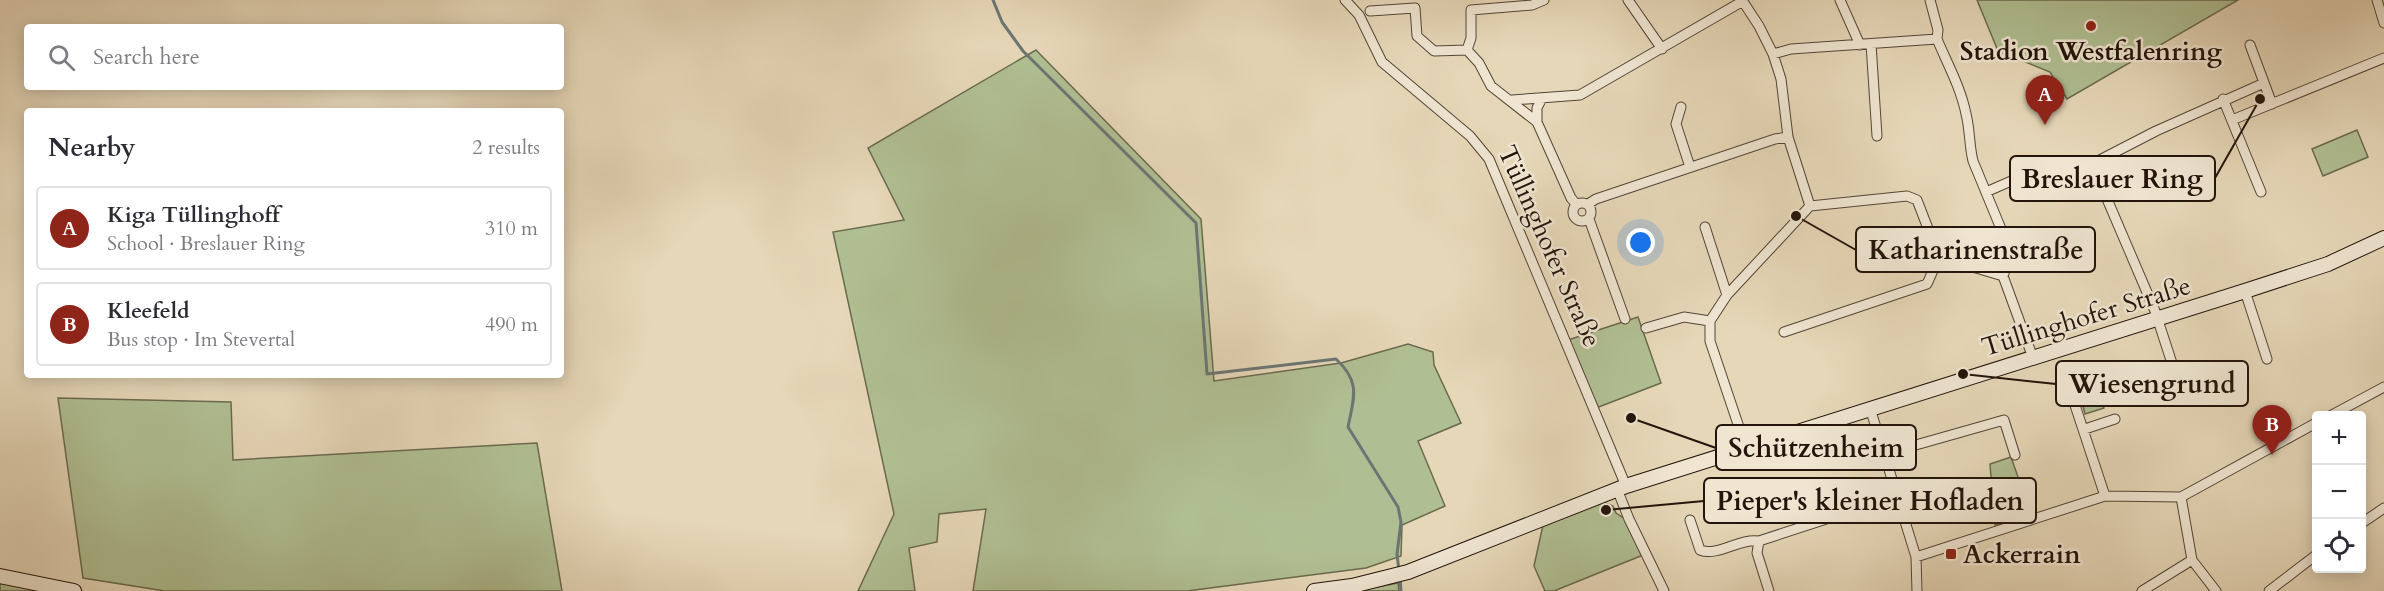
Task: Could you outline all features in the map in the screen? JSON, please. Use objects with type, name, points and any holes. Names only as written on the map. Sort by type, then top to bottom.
[{"type":"main road","name":"Tüllinghofer Straße","points":[[1314,591],[1352,586],[1408,572],[1622,487],[2328,264],[2384,238]]},
{"type":"main road","points":[[0,576],[74,591]]},
{"type":"street","name":"Tüllinghofer Straße","points":[[1345,0],[1359,15],[1382,62],[1470,136],[1490,159],[1622,487]]},
{"type":"street","points":[[1467,50],[1471,38],[1471,10],[1532,5],[1544,0]]},
{"type":"street","points":[[1628,0],[1662,49]]},
{"type":"street","points":[[1512,100],[1580,95],[1742,0],[1773,54],[1781,79],[1788,137],[1810,206]]},
{"type":"street","points":[[1840,0],[1860,45]]},
{"type":"street","points":[[1930,0],[1938,30],[1937,39],[1962,98],[1967,116],[1969,145],[2011,253],[2028,263],[2054,253]]},
{"type":"street","points":[[2377,0],[2384,23]]},
{"type":"street","points":[[1370,11],[1415,8],[1417,36],[1434,51],[1467,50],[1479,63],[1491,86],[1512,100],[1537,122]]},
{"type":"street","points":[[1773,54],[1791,49],[1937,39]]},
{"type":"street","points":[[1871,44],[1877,136]]},
{"type":"street","points":[[2250,45],[2272,104]]},
{"type":"street","points":[[2232,120],[2384,58]]},
{"type":"street","points":[[2181,391],[2157,319],[2092,164],[2223,99],[2264,83]]},
{"type":"street","points":[[1542,98],[1537,108],[1537,122],[1571,198],[1576,204]]},
{"type":"street","points":[[2223,99],[2261,192]]},
{"type":"street","points":[[1681,106],[1677,124],[1690,167]]},
{"type":"street","points":[[1576,204],[1585,202],[1588,204],[1596,199],[1690,167],[1788,137]]},
{"type":"street","points":[[1986,192],[2018,178]]},
{"type":"street","points":[[1746,448],[1710,341],[1710,321],[1727,295],[1810,206],[1908,196],[1917,200],[1938,257],[1927,284],[1784,332]]},
{"type":"street","points":[[1576,204],[1573,211],[1576,219],[1583,221],[1589,219]]},
{"type":"street","points":[[1588,204],[1592,212],[1589,219],[1625,319]]},
{"type":"street","points":[[1705,227],[1727,295]]},
{"type":"street","points":[[2011,253],[2003,276],[2033,358]]},
{"type":"street","points":[[1938,257],[2003,276]]},
{"type":"street","points":[[2245,291],[2267,359]]},
{"type":"street","points":[[1646,328],[1684,317],[1710,321]]},
{"type":"street","points":[[2068,384],[2085,429],[2105,496]]},
{"type":"street","points":[[2072,395],[2099,387]]},
{"type":"street","points":[[2339,411],[2384,387]]},
{"type":"street","points":[[1870,408],[1916,558],[1917,591]]},
{"type":"street","points":[[2085,429],[2115,419]]},
{"type":"street","points":[[1884,454],[2004,420],[2015,455]]},
{"type":"street","points":[[1916,558],[2105,496],[2181,497],[2312,425]]},
{"type":"street","points":[[1622,487],[1629,519],[1664,591]]},
{"type":"street","points":[[1690,520],[1700,550],[1707,553],[1749,540],[1759,541],[1897,496]]},
{"type":"street","points":[[2181,497],[2192,560],[2216,591]]},
{"type":"street","points":[[2366,520],[2384,508]]},
{"type":"street","points":[[1759,541],[1757,553],[1769,591]]},
{"type":"street","points":[[2269,591],[2312,558]]},
{"type":"street","points":[[2142,591],[2192,560]]},
{"type":"green space","name":"Stadion Westfalenring","points":[[1977,0],[2238,0],[2067,99],[2050,72],[1998,51]]},
{"type":"green space","points":[[1036,50],[1201,219],[1214,381],[1341,363],[1408,344],[1433,352],[1434,365],[1461,423],[1418,441],[1445,506],[1402,525],[1401,556],[1366,568],[1187,591],[973,591],[986,509],[939,514],[937,542],[909,548],[915,591],[858,591],[894,514],[833,232],[904,220],[868,148]]},
{"type":"green space","points":[[2357,130],[2368,157],[2323,176],[2312,149]]},
{"type":"green space","points":[[1638,317],[1661,383],[1596,408],[1568,340]]},
{"type":"green space","points":[[2098,390],[2104,408],[2085,414],[2081,398]]},
{"type":"green space","points":[[58,398],[231,402],[233,460],[537,443],[562,591],[165,591],[83,578]]},
{"type":"green space","points":[[2011,457],[2018,477],[2037,513],[1995,525],[1990,464]]},
{"type":"green space","points":[[1600,501],[1613,506],[1616,513],[1625,519],[1643,555],[1554,591],[1545,591],[1534,566],[1543,525]]},
{"type":"green space","points":[[0,577],[65,591],[0,591]]},
{"type":"green space","points":[[1398,583],[1399,591],[1354,591]]},
{"type":"waterway","points":[[993,0],[1002,22],[1023,51],[1196,223],[1207,374],[1336,359],[1344,367],[1354,390],[1348,427],[1398,507],[1401,522],[1397,554],[1399,571]]},
{"type":"waterway","points":[[1400,578],[1401,591]]},
{"type":"place","name":"Stadion Westfalenring","points":[[2091,26]]},
{"type":"place","name":"Breslauer Ring","points":[[2260,99]]},
{"type":"place","name":"Kiga Tüllinghoff","points":[[2045,125]]},
{"type":"place","name":"Katharinenstraße","points":[[1796,216]]},
{"type":"place","name":"Wiesengrund","points":[[1963,374]]},
{"type":"place","name":"Schützenheim","points":[[1631,418]]},
{"type":"place","name":"Kleefeld","points":[[2272,455]]},
{"type":"place","name":"Pieper's kleiner Hofladen","points":[[1606,510]]},
{"type":"place","name":"Ackerrain","points":[[1951,554]]}]
